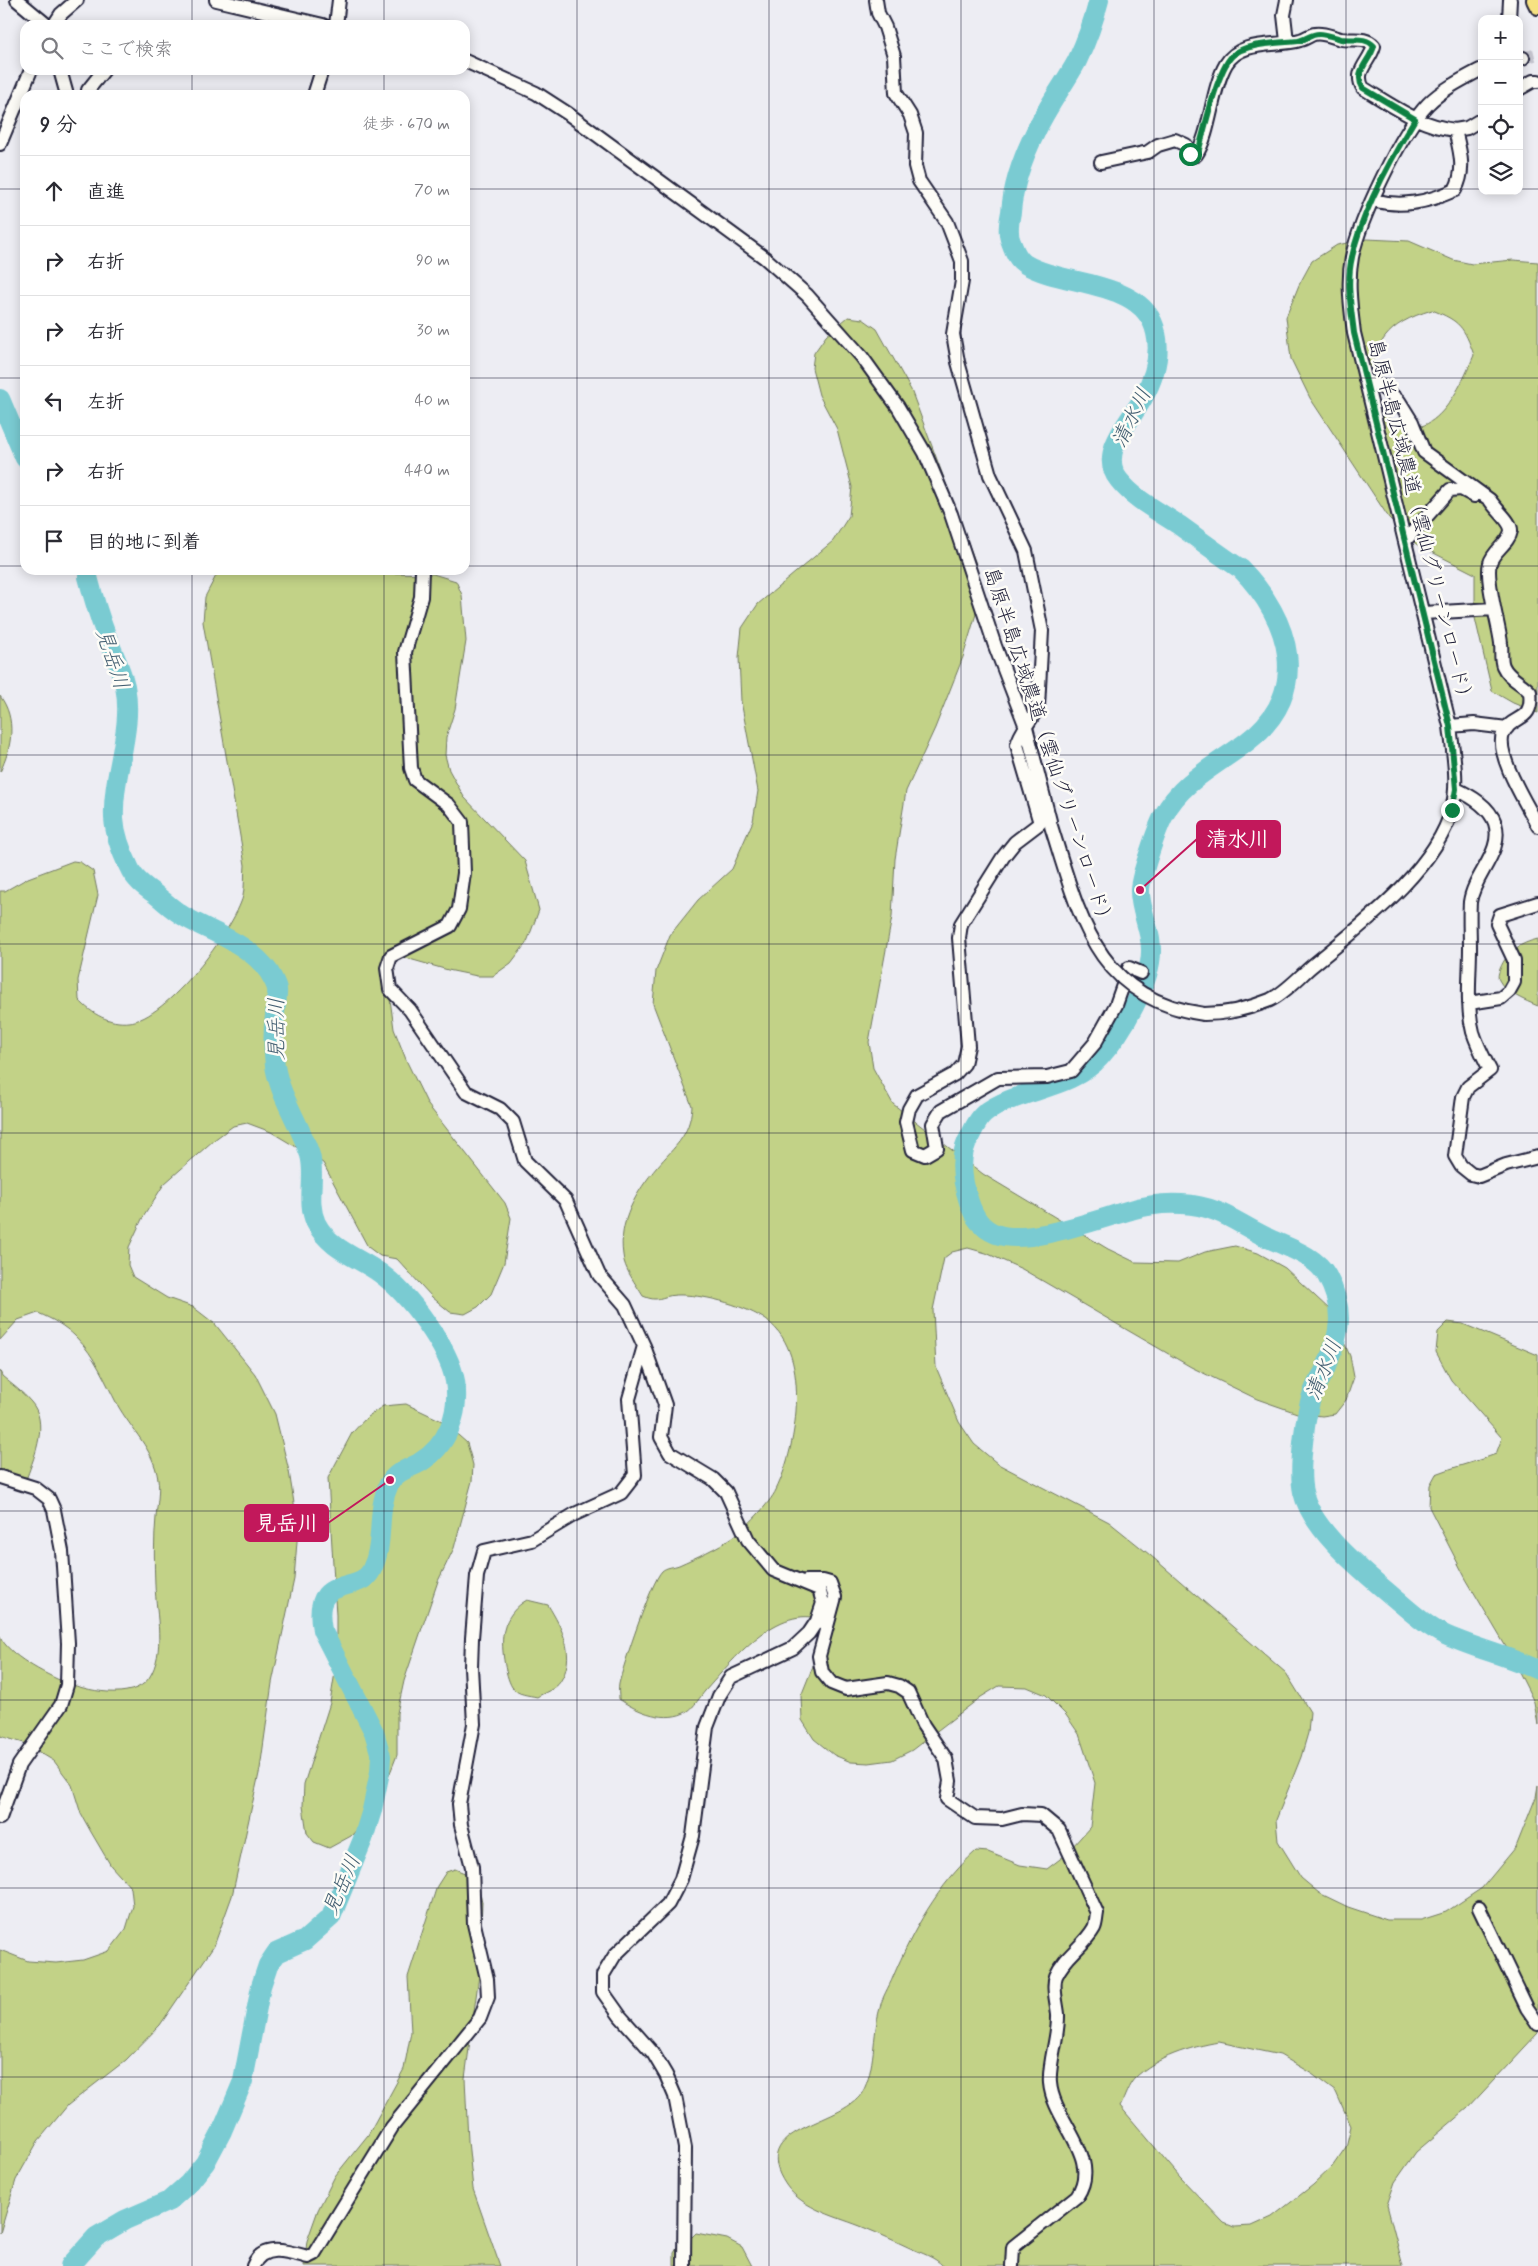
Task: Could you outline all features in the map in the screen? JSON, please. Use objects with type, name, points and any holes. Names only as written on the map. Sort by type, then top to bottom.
[{"type":"main road","points":[[1535,0],[1538,6]]},
{"type":"street","points":[[17,0],[41,20]]},
{"type":"street","points":[[57,20],[61,14],[77,0]]},
{"type":"street","points":[[216,0],[302,20]]},
{"type":"street","points":[[337,20],[339,0]]},
{"type":"street","points":[[876,0],[878,14],[885,27],[894,56],[896,93],[910,116],[916,133],[915,166],[919,181],[947,222],[962,261],[962,281],[953,334],[958,362],[990,475],[1026,551],[1042,631],[1038,707],[1019,737],[1017,745],[1040,823],[1039,826],[1015,842],[1003,857],[961,924],[959,938],[968,1046],[964,1064],[955,1074],[917,1095],[909,1109],[906,1122],[913,1150],[925,1155],[937,1148],[933,1124],[941,1111],[998,1078],[1047,1077],[1071,1071],[1095,1043],[1112,1012],[1129,968],[1141,973]]},
{"type":"street","points":[[1287,0],[1284,14],[1287,41]]},
{"type":"street","points":[[1509,15],[1510,0]]},
{"type":"street","points":[[1101,162],[1148,152],[1158,145],[1176,140],[1186,145],[1192,156],[1196,156],[1221,75],[1232,55],[1259,45],[1299,41],[1314,34],[1343,39],[1357,39],[1371,43],[1374,46],[1361,69],[1360,83],[1363,88],[1415,119],[1430,126],[1455,130],[1467,128],[1478,121]]},
{"type":"street","name":"島原半島広域農道（雲仙グリーンロード）","points":[[470,63],[536,93],[568,113],[750,247],[807,295],[862,357],[898,407],[925,453],[951,514],[994,646],[1026,727],[1051,826],[1078,912],[1100,954],[1112,970],[1146,995],[1184,1011],[1204,1014],[1228,1014],[1272,999],[1360,927],[1418,870],[1434,849],[1452,810],[1456,789],[1450,726],[1354,333],[1349,291],[1352,258],[1358,235],[1402,141],[1415,119],[1442,93],[1478,71]]},
{"type":"street","points":[[22,90],[28,75]]},
{"type":"street","points":[[61,75],[65,90]]},
{"type":"street","points":[[88,90],[100,75]]},
{"type":"street","points":[[316,90],[320,75]]},
{"type":"street","points":[[1523,87],[1533,81],[1538,82]]},
{"type":"street","points":[[0,144],[20,95]]},
{"type":"street","points":[[1373,200],[1387,203],[1413,204],[1455,190],[1460,181],[1462,162],[1455,130]]},
{"type":"street","points":[[1365,380],[1382,387],[1399,401],[1412,422],[1424,452],[1446,470],[1490,500],[1497,511]]},
{"type":"street","points":[[1405,541],[1450,490],[1455,489],[1466,491],[1497,511],[1508,521],[1511,530],[1509,536],[1494,554],[1489,566],[1494,609],[1501,643],[1502,665],[1509,676],[1530,692],[1532,702],[1523,718],[1507,728],[1503,735],[1502,745],[1509,771],[1538,826]]},
{"type":"street","points":[[422,575],[421,597],[405,652],[411,768],[415,780],[449,805],[462,822],[464,874],[459,909],[450,926],[391,956],[388,968],[390,989],[410,1010],[466,1092],[500,1109],[513,1122],[525,1161],[566,1201],[599,1275],[625,1304],[644,1346],[664,1405],[661,1436],[670,1453],[713,1479],[726,1492],[748,1540],[773,1570],[819,1589],[823,1603],[817,1621],[809,1633],[793,1648],[731,1677],[718,1696],[707,1727],[694,1836],[681,1878],[668,1904],[615,1955],[603,1975],[604,1992],[620,2016],[653,2054],[666,2075],[675,2096],[685,2148],[684,2266]]},
{"type":"street","points":[[1423,613],[1494,609]]},
{"type":"street","points":[[1450,726],[1474,724],[1507,728]]},
{"type":"street","points":[[1456,789],[1484,806],[1494,822],[1497,838],[1470,901],[1469,1002],[1473,1030],[1490,1070],[1468,1086],[1464,1097],[1455,1156],[1461,1166],[1471,1174],[1479,1176],[1506,1165],[1538,1157]]},
{"type":"street","points":[[1469,1002],[1501,998],[1509,991],[1514,982],[1514,960],[1497,924],[1500,915],[1538,903]]},
{"type":"street","points":[[253,2266],[255,2261],[270,2251],[284,2250],[308,2257],[314,2254],[392,2127],[480,2018],[488,1997],[487,1979],[474,1924],[472,1867],[461,1825],[459,1804],[474,1724],[471,1667],[476,1576],[484,1551],[532,1540],[574,1514],[621,1493],[635,1475],[629,1399],[644,1346]]},
{"type":"street","points":[[0,1477],[35,1488],[49,1499],[54,1510],[62,1551],[68,1643],[67,1685],[61,1705],[19,1765],[0,1818]]},
{"type":"street","points":[[801,1582],[823,1580],[830,1583],[835,1597],[819,1656],[822,1672],[826,1678],[831,1683],[846,1689],[888,1683],[899,1686],[908,1692],[923,1725],[946,1759],[950,1782],[947,1799],[975,1818],[1002,1819],[1022,1814],[1041,1815],[1059,1830],[1097,1914],[1094,1928],[1063,1964],[1055,1979],[1058,2016],[1049,2082],[1054,2100],[1080,2153],[1085,2170],[1084,2186],[1077,2196],[1013,2246],[1012,2266]]},
{"type":"street","points":[[1479,1908],[1527,2008],[1538,2024]]},
{"type":"green space","points":[[1367,239],[1409,241],[1453,260],[1472,264],[1513,260],[1538,262],[1538,713],[1513,703],[1492,691],[1475,618],[1475,574],[1416,544],[1389,518],[1310,398],[1291,359],[1286,317],[1299,285],[1312,261],[1337,245]],"holes":[[[1432,310],[1460,326],[1474,355],[1454,396],[1444,409],[1433,420],[1421,426],[1408,427],[1393,421],[1380,412],[1366,388],[1374,358],[1385,337],[1403,322]]]},
{"type":"green space","points":[[848,317],[863,319],[877,329],[911,390],[976,564],[976,614],[963,657],[935,728],[906,791],[895,859],[892,917],[869,1042],[873,1068],[893,1104],[983,1174],[1108,1249],[1135,1262],[1178,1263],[1205,1252],[1235,1246],[1258,1253],[1285,1268],[1330,1310],[1350,1356],[1354,1377],[1346,1400],[1335,1414],[1322,1416],[1297,1413],[1257,1399],[1191,1367],[1022,1269],[986,1253],[968,1248],[952,1252],[944,1258],[933,1310],[936,1367],[959,1422],[974,1444],[998,1464],[1109,1522],[1150,1555],[1286,1673],[1310,1712],[1308,1733],[1301,1757],[1276,1820],[1278,1841],[1301,1878],[1319,1893],[1348,1907],[1387,1920],[1421,1920],[1446,1912],[1482,1888],[1516,1847],[1536,1797],[1538,1785],[1538,2033],[1468,2108],[1416,2152],[1395,2182],[1387,2205],[1403,2266],[943,2266],[928,2256],[871,2230],[822,2212],[802,2201],[786,2185],[777,2165],[778,2150],[787,2139],[801,2129],[836,2113],[851,2104],[862,2093],[870,2073],[882,2000],[909,1942],[938,1893],[962,1864],[976,1851],[988,1852],[1020,1865],[1047,1869],[1064,1856],[1090,1827],[1095,1783],[1079,1734],[1066,1715],[1046,1695],[1027,1687],[999,1686],[981,1697],[912,1750],[892,1760],[869,1763],[851,1762],[834,1755],[814,1739],[802,1720],[801,1696],[815,1661],[823,1620],[806,1617],[789,1619],[757,1637],[728,1665],[692,1707],[680,1715],[652,1715],[634,1708],[619,1699],[619,1684],[626,1660],[657,1578],[662,1571],[700,1556],[733,1537],[763,1508],[776,1490],[784,1471],[795,1424],[795,1374],[789,1351],[779,1332],[754,1313],[721,1301],[686,1295],[656,1299],[643,1296],[626,1266],[622,1243],[623,1231],[630,1208],[649,1177],[685,1133],[691,1116],[692,1106],[653,1004],[656,971],[670,935],[698,900],[732,869],[753,821],[758,791],[741,701],[739,657],[742,628],[758,604],[833,541],[849,516],[852,487],[837,429],[819,395],[812,368],[814,353],[826,336]],"holes":[[[1219,2042],[1280,2055],[1312,2074],[1336,2092],[1351,2126],[1346,2147],[1332,2167],[1313,2185],[1272,2217],[1252,2226],[1234,2227],[1224,2223],[1180,2177],[1120,2106],[1130,2084],[1143,2071],[1153,2064],[1185,2050]]]},
{"type":"green space","points":[[216,575],[436,575],[456,581],[462,595],[466,641],[455,709],[446,737],[445,755],[449,770],[464,797],[525,861],[539,910],[527,942],[511,963],[493,976],[477,976],[448,970],[406,958],[394,959],[388,984],[394,1029],[407,1062],[428,1105],[505,1203],[511,1218],[504,1263],[491,1294],[478,1307],[465,1314],[450,1312],[432,1297],[397,1259],[380,1256],[368,1247],[323,1163],[271,1132],[247,1123],[233,1126],[214,1140],[164,1184],[142,1219],[129,1247],[128,1265],[133,1277],[167,1298],[193,1307],[215,1324],[255,1374],[275,1414],[289,1471],[298,1529],[294,1579],[272,1683],[260,1769],[232,1896],[214,1946],[160,2025],[126,2060],[68,2105],[38,2141],[16,2180],[0,2233],[0,1950],[28,1961],[56,1963],[83,1960],[109,1951],[126,1929],[133,1906],[131,1888],[111,1866],[81,1814],[72,1785],[54,1761],[24,1743],[0,1736],[0,1636],[4,1643],[19,1657],[38,1669],[56,1679],[84,1688],[96,1691],[120,1692],[132,1690],[149,1678],[154,1668],[159,1645],[154,1560],[159,1484],[152,1458],[147,1449],[117,1404],[89,1352],[76,1337],[53,1320],[38,1313],[18,1320],[0,1340],[0,891],[5,891],[28,878],[73,861],[80,862],[93,871],[98,895],[78,980],[79,1000],[89,1010],[108,1020],[129,1022],[144,1017],[161,1006],[196,971],[227,930],[243,896],[245,865],[203,622],[205,597]]},
{"type":"green space","points":[[0,696],[9,714],[11,733],[10,743],[0,772]]},
{"type":"green space","points":[[1538,939],[1538,1006],[1511,993],[1502,985],[1498,977],[1506,957],[1520,946]]},
{"type":"green space","points":[[1448,1322],[1463,1324],[1538,1355],[1538,1725],[1534,1702],[1509,1652],[1466,1579],[1429,1507],[1430,1485],[1436,1474],[1496,1454],[1502,1438],[1451,1380],[1436,1352],[1438,1332]]},
{"type":"green space","points":[[0,1371],[2,1376],[21,1391],[31,1402],[39,1419],[40,1429],[37,1449],[27,1477],[3,1479],[0,1476]]},
{"type":"green space","points":[[406,1404],[442,1421],[467,1443],[473,1465],[472,1481],[454,1548],[438,1581],[404,1681],[397,1713],[397,1755],[376,1809],[351,1836],[329,1848],[314,1842],[307,1833],[303,1806],[304,1784],[330,1703],[336,1666],[336,1615],[328,1478],[352,1433],[367,1417],[383,1406]]},
{"type":"green space","points":[[527,1600],[548,1605],[566,1642],[567,1662],[560,1682],[553,1689],[537,1697],[514,1690],[509,1682],[505,1668],[503,1651],[503,1636],[507,1621],[519,1605]]},
{"type":"green space","points":[[455,1869],[467,1874],[478,1882],[482,1902],[479,1975],[465,2078],[468,2141],[473,2189],[500,2266],[304,2266],[307,2241],[318,2210],[335,2176],[368,2135],[404,2069],[411,2032],[408,1977],[437,1886],[446,1872]]},
{"type":"green space","points":[[696,2233],[727,2239],[742,2247],[752,2266],[674,2266],[674,2252],[680,2242],[686,2243]]},
{"type":"waterway","name":"清水川","points":[[1099,0],[1090,31],[1077,61],[1039,124],[1023,162],[1012,202],[1009,227],[1010,239],[1016,254],[1025,264],[1041,271],[1120,294],[1136,303],[1149,315],[1156,333],[1158,350],[1156,366],[1147,390],[1118,438],[1112,459],[1113,470],[1119,480],[1132,494],[1241,569],[1258,589],[1272,610],[1282,633],[1287,656],[1287,678],[1281,701],[1268,722],[1248,741],[1180,792],[1161,821],[1146,863],[1140,889],[1141,904],[1149,934],[1150,962],[1141,991],[1126,1021],[1109,1047],[1088,1068],[1074,1077],[998,1105],[982,1116],[966,1143],[964,1151],[962,1168],[969,1202],[982,1225],[991,1232],[1009,1237],[1026,1237],[1063,1230],[1143,1207],[1163,1204],[1196,1205],[1218,1212],[1302,1253],[1316,1263],[1327,1276],[1333,1288],[1337,1299],[1339,1321],[1335,1343],[1325,1370],[1314,1390],[1305,1426],[1301,1470],[1303,1492],[1308,1507],[1327,1535],[1340,1549],[1367,1575],[1428,1625],[1453,1638],[1538,1670]]},
{"type":"waterway","name":"見岳川","points":[[0,399],[20,446]]},
{"type":"waterway","name":"見岳川","points":[[70,2266],[96,2237],[125,2220],[169,2201],[188,2184],[205,2163],[222,2131],[243,2081],[261,1986],[268,1965],[276,1953],[305,1940],[331,1917],[363,1839],[372,1810],[380,1772],[381,1756],[374,1732],[322,1630],[320,1612],[323,1600],[329,1592],[365,1578],[371,1571],[376,1560],[382,1506],[389,1484],[398,1474],[419,1463],[438,1448],[450,1428],[456,1405],[455,1381],[451,1367],[445,1353],[426,1322],[391,1282],[372,1267],[345,1252],[329,1240],[316,1223],[311,1198],[312,1163],[310,1155],[281,1089],[275,1066],[274,1034],[277,989],[269,972],[261,962],[241,946],[173,909],[140,882],[126,862],[117,837],[114,818],[116,785],[127,719],[125,686],[98,612],[88,575]]},
{"type":"tunnel","points":[[1523,58],[1538,54]]},
{"type":"place","name":"清水川","points":[[1140,890]]},
{"type":"place","name":"見岳川","points":[[390,1480]]},
{"type":"route","points":[[1190,154],[1196,156],[1198,153],[1221,75],[1232,55],[1259,45],[1299,41],[1314,34],[1343,39],[1357,39],[1371,43],[1374,46],[1361,69],[1360,83],[1363,88],[1415,119],[1373,200],[1358,235],[1352,258],[1349,291],[1354,333],[1450,726],[1456,789],[1452,810]]}]
